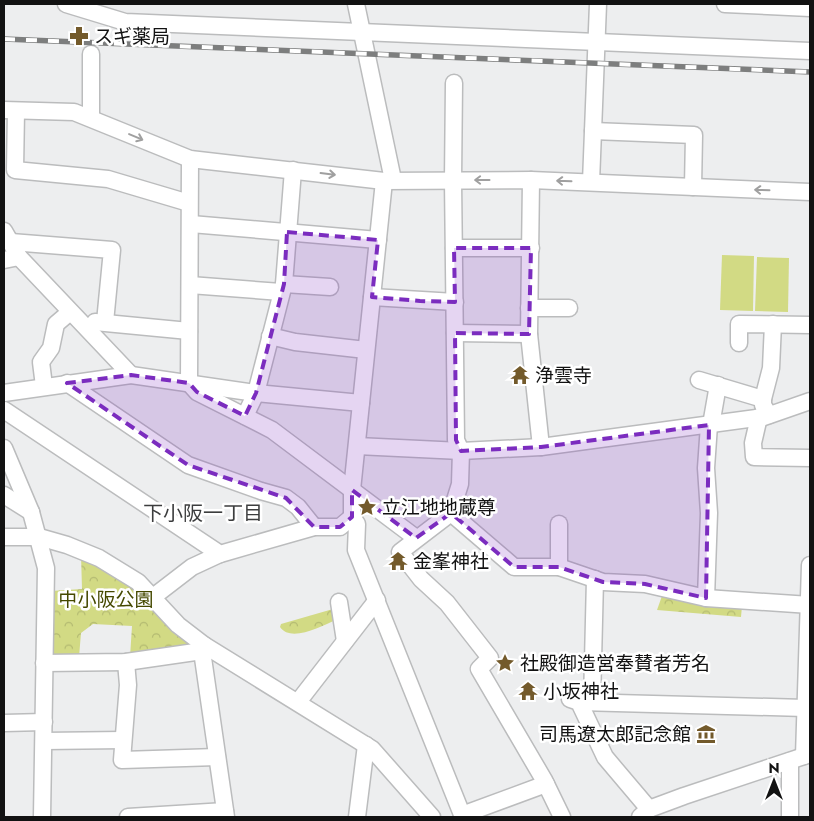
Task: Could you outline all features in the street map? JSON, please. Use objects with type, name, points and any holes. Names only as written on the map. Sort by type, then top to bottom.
[{"type":"street","points":[[66,4],[125,22],[810,51]]},
{"type":"street","points":[[356,4],[389,180],[378,240],[352,490],[352,517],[357,524],[356,550],[462,816],[546,784]]},
{"type":"street","points":[[590,182],[598,4]]},
{"type":"street","points":[[724,4],[810,8]]},
{"type":"street","points":[[90,54],[91,118]]},
{"type":"street","points":[[454,83],[453,180],[456,440],[461,451],[460,484],[451,513],[400,552],[421,579],[447,603],[490,658],[479,669],[546,784],[562,817]]},
{"type":"street","points":[[189,203],[108,180],[15,170],[10,111],[74,112],[190,159],[389,180],[530,180],[810,192]]},
{"type":"street","points":[[593,131],[694,135],[693,187]]},
{"type":"street","points":[[190,159],[188,224],[378,240]]},
{"type":"street","points":[[245,416],[256,393],[283,288],[293,170]]},
{"type":"street","points":[[530,180],[529,334],[541,447]]},
{"type":"street","points":[[191,224],[189,383],[196,392],[272,430],[416,538]]},
{"type":"street","points":[[9,248],[131,374]]},
{"type":"street","points":[[9,248],[112,250],[105,322]]},
{"type":"street","points":[[454,248],[531,248]]},
{"type":"street","points":[[190,285],[283,288],[330,287]]},
{"type":"street","points":[[372,297],[455,302]]},
{"type":"street","points":[[529,308],[569,308]]},
{"type":"street","points":[[44,386],[41,362],[51,348],[56,324],[75,317],[190,331]]},
{"type":"street","points":[[739,343],[739,324],[810,325]]},
{"type":"street","points":[[773,324],[771,368],[764,399],[764,416],[754,444],[754,457],[810,458]]},
{"type":"street","points":[[455,333],[529,334]]},
{"type":"street","points":[[270,336],[295,342],[366,350]]},
{"type":"street","points":[[4,392],[131,374],[256,393],[361,403]]},
{"type":"street","points":[[699,380],[764,399]]},
{"type":"street","points":[[67,383],[188,465],[286,498],[298,507],[314,527]]},
{"type":"street","points":[[706,598],[709,513],[706,468],[710,425],[718,385]]},
{"type":"street","points":[[357,446],[461,451],[541,447],[764,416],[810,401]]},
{"type":"street","points":[[4,410],[220,554]]},
{"type":"street","points":[[4,448],[39,537],[46,568],[42,817]]},
{"type":"street","points":[[4,495],[30,512]]},
{"type":"street","points":[[451,513],[514,567],[559,568],[603,582],[645,584],[706,598],[809,604]]},
{"type":"street","points":[[154,597],[192,567],[220,554],[314,527],[340,527],[352,517]]},
{"type":"street","points":[[558,524],[559,568]]},
{"type":"street","points":[[4,537],[39,537],[99,558],[138,582],[178,625],[203,648],[298,702],[366,745],[432,817]]},
{"type":"street","points":[[790,817],[802,757],[810,565]]},
{"type":"street","points":[[595,579],[581,701],[605,758],[643,815],[802,757]]},
{"type":"street","points":[[298,702],[377,600]]},
{"type":"street","points":[[339,602],[344,641]]},
{"type":"street","points":[[44,663],[126,662],[203,648]]},
{"type":"street","points":[[128,817],[225,814],[203,648]]},
{"type":"street","points":[[126,662],[128,685],[122,760],[217,757]]},
{"type":"street","points":[[581,701],[805,708]]},
{"type":"street","points":[[4,723],[44,722]]},
{"type":"street","points":[[44,740],[123,740]]},
{"type":"street","points":[[357,817],[366,745]]},
{"type":"highlighted area","points":[[287,232],[378,240],[372,297],[420,301],[455,302],[454,248],[531,248],[529,334],[455,333],[456,440],[461,451],[541,447],[709,425],[706,598],[645,584],[603,582],[559,567],[514,567],[451,513],[416,538],[352,490],[352,517],[340,527],[314,527],[286,498],[188,465],[67,383],[131,375],[189,383],[197,392],[245,416],[256,393],[284,284]]},
{"type":"green space","points":[[722,255],[754,256],[753,311],[720,310]]},
{"type":"green space","points":[[757,257],[789,258],[788,312],[755,311]]},
{"type":"green space","name":"中小阪公園","points":[[81,555],[138,587],[199,646],[130,657],[132,626],[93,624],[81,633],[79,657],[50,658],[51,591],[82,589]]},
{"type":"green space","points":[[663,593],[742,606],[741,617],[657,610]]},
{"type":"green space","points":[[333,609],[336,620],[315,629],[291,634],[285,632],[280,627],[281,624]]},
{"type":"railway","points":[[4,39],[810,72]]},
{"type":"place","name":"スギ薬局","points":[[79,36]]},
{"type":"place","name":"浄雲寺","points":[[520,375]]},
{"type":"place","name":"立江地地蔵尊","points":[[367,507]]},
{"type":"place","name":"金峯神社","points":[[398,561]]},
{"type":"place","name":"社殿御造営奉賛者芳名","points":[[505,663]]},
{"type":"place","name":"小坂神社","points":[[528,691]]},
{"type":"place","name":"司馬遼太郎記念館","points":[[706,734]]},
{"type":"district","name":"下小阪一丁目","points":[[203,513]]}]
